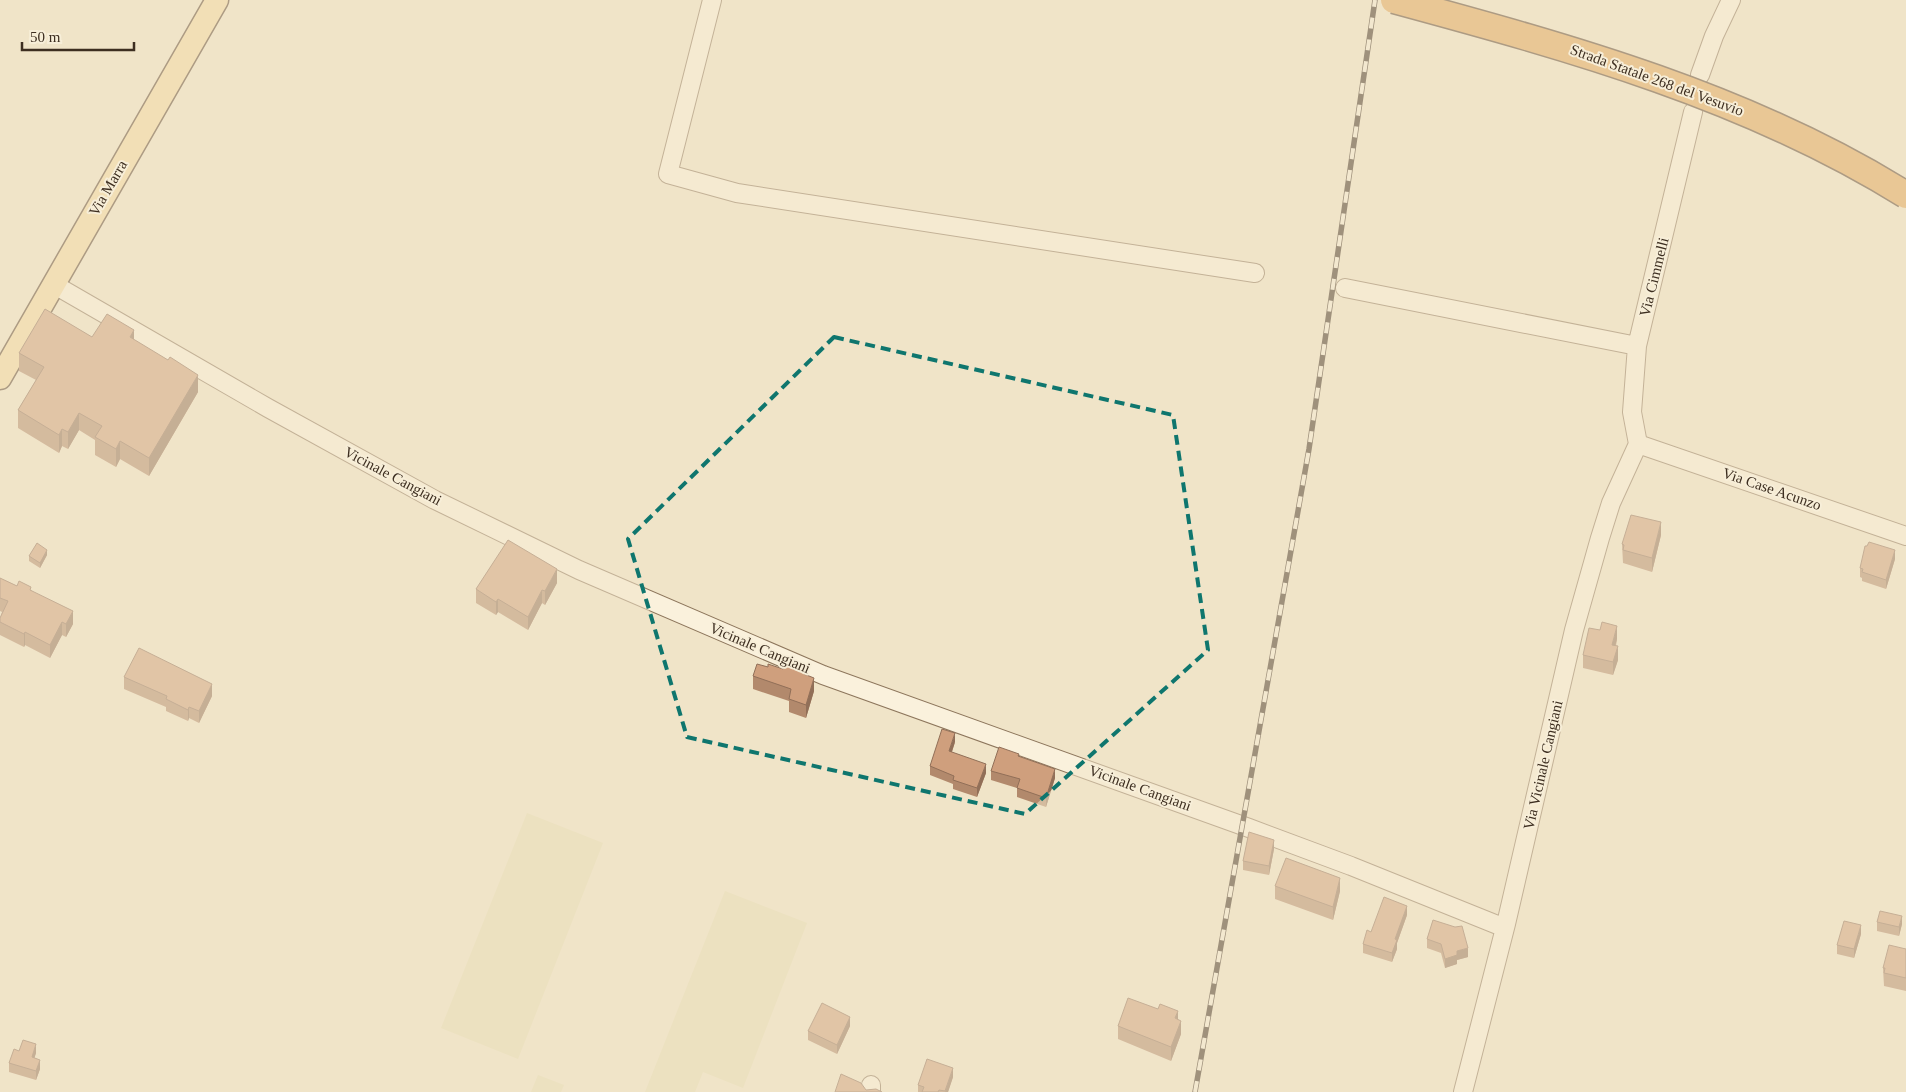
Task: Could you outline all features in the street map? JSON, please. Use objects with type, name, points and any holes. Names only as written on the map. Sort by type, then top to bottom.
[{"type":"highway","name":"Strada Statale 268 del Vesuvio","points":[[1394,0],[1566,48],[1676,84],[1785,129],[1837,155],[1906,195]]},
{"type":"main road","name":"Via Marra","points":[[0,378],[52,284],[217,0]]},
{"type":"street","points":[[712,0],[668,174],[738,193],[1255,273]]},
{"type":"street","points":[[1700,75],[1714,36],[1731,0]]},
{"type":"street","name":"Via Cimmelli","points":[[1638,444],[1632,412],[1637,346],[1693,112]]},
{"type":"street","name":"Vicinale Cangiani","points":[[52,284],[268,408],[435,500],[587,574],[823,675],[1250,828],[1505,928]]},
{"type":"street","points":[[1345,288],[1637,346]]},
{"type":"street","name":"Via Vicinale Cangiani","points":[[1463,1092],[1505,928],[1576,621],[1612,503],[1638,444]]},
{"type":"street","name":"Via Case Acunzo","points":[[1638,444],[1906,536]]},
{"type":"highlighted area","points":[[834,337],[1173,415],[1208,650],[1025,814],[687,737],[628,539]]},
{"type":"shaded area","points":[[527,813],[603,843],[518,1059],[441,1028]]},
{"type":"shaded area","points":[[725,891],[807,923],[743,1088],[703,1072],[695,1092],[645,1092]]},
{"type":"shaded area","points":[[538,1075],[564,1085],[561,1092],[531,1092]]},
{"type":"building","points":[[45,309],[92,337],[107,314],[134,330],[130,337],[168,360],[170,357],[198,375],[149,458],[120,441],[116,449],[95,437],[102,426],[79,413],[68,432],[62,429],[59,435],[18,410],[44,367],[19,353]]},
{"type":"building","points":[[1631,515],[1661,522],[1652,558],[1623,550],[1624,545],[1622,544]]},
{"type":"building","points":[[508,540],[557,569],[545,591],[542,590],[528,617],[498,599],[496,602],[476,589]]},
{"type":"building","points":[[1869,542],[1895,550],[1886,580],[1862,572],[1863,569],[1860,568],[1865,546]]},
{"type":"building","points":[[37,543],[47,550],[40,563],[29,556]]},
{"type":"building","points":[[0,578],[17,586],[19,581],[31,587],[30,590],[73,611],[66,624],[62,622],[50,645],[0,622],[8,601],[0,598]]},
{"type":"building","points":[[1602,622],[1617,626],[1612,645],[1618,646],[1613,662],[1583,655],[1589,628],[1600,630]]},
{"type":"building","points":[[139,648],[212,684],[199,711],[189,707],[188,710],[166,699],[167,696],[124,677]]},
{"type":"building","points":[[786,660],[807,668],[804,674],[814,678],[806,705],[789,699],[791,689],[753,676],[757,664],[768,667],[768,664],[783,669]]},
{"type":"building","points":[[942,729],[955,733],[949,751],[986,764],[977,788],[953,780],[954,776],[930,766]]},
{"type":"building","points":[[999,747],[1055,769],[1046,798],[1017,788],[1020,779],[991,771]]},
{"type":"building","points":[[1249,832],[1274,840],[1269,866],[1243,861]]},
{"type":"building","points":[[1286,858],[1340,878],[1333,907],[1275,886]]},
{"type":"building","points":[[1384,897],[1407,906],[1392,953],[1363,944],[1367,930],[1371,932]]},
{"type":"building","points":[[1880,911],[1902,916],[1899,927],[1877,922]]},
{"type":"building","points":[[1433,920],[1455,927],[1462,926],[1468,948],[1457,951],[1457,955],[1445,959],[1441,944],[1427,939]]},
{"type":"building","points":[[1844,921],[1861,925],[1854,949],[1837,945]]},
{"type":"building","points":[[1889,945],[1906,949],[1906,978],[1884,973],[1885,968],[1883,968]]},
{"type":"building","points":[[1128,998],[1158,1009],[1160,1004],[1178,1011],[1175,1018],[1181,1021],[1171,1047],[1118,1026]]},
{"type":"building","points":[[822,1003],[850,1017],[837,1045],[808,1031]]},
{"type":"building","points":[[23,1040],[36,1044],[32,1057],[40,1060],[36,1071],[9,1063],[14,1049],[19,1051]]},
{"type":"building","points":[[927,1059],[953,1068],[945,1091],[922,1092],[924,1087],[918,1085]]},
{"type":"building","points":[[841,1074],[861,1083],[866,1090],[876,1089],[882,1092],[835,1092]]},
{"type":"railway","points":[[1195,1092],[1309,449],[1375,0]]}]
